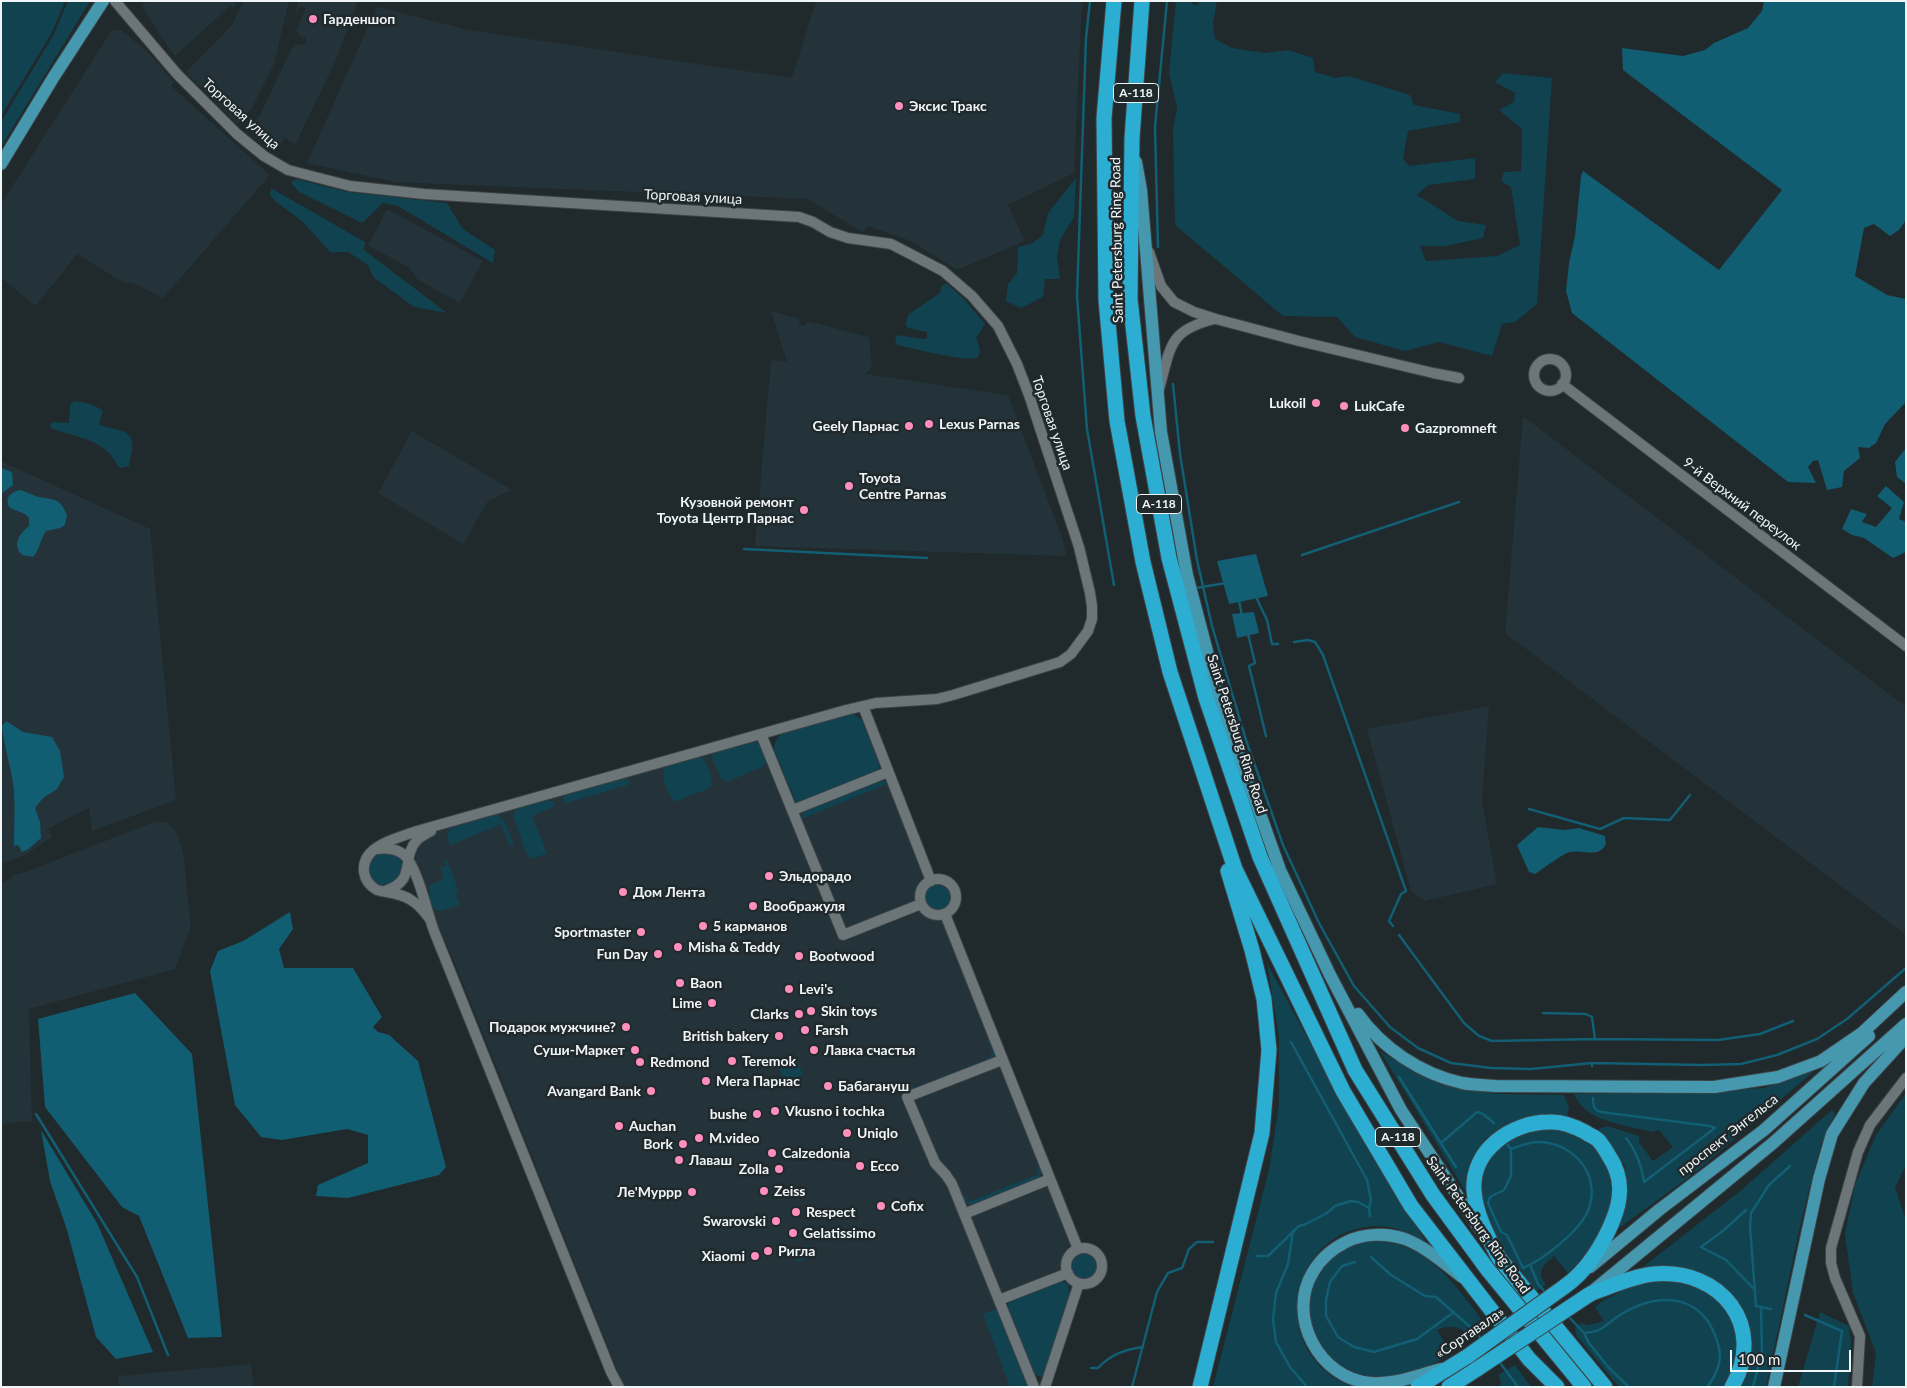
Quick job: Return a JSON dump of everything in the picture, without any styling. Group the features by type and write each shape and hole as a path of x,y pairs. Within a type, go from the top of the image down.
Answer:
{"highway":[{"name":"Saint Petersburg Ring Road","path":"1114,1 1104,118 1106,300 1117,421 1143,562 1170,672 1235,869 1343,1091 1411,1206 1530,1359 1557,1387"},
{"name":"Saint Petersburg Ring Road","path":"1142,1 1132,138 1130,299 1143,416 1169,558 1206,698 1260,858 1355,1070 1433,1195 1482,1263 1584,1387"},
{"path":"1200,1387 1262,1133 1269,1050 1264,999 1252,950 1228,873 1220,828"},
{"name":"«Сортавала»","path":"1418,1387 1468,1356 1569,1284 1606,1236 1621,1197 1616,1166 1598,1140 1572,1125 1551,1121 1528,1124 1503,1135 1487,1149 1477,1168 1474,1188 1476,1207 1499,1258 1592,1372 1607,1387"},
{"path":"1449,1387 1589,1294 1633,1278 1654,1274 1687,1276 1714,1287 1737,1313 1745,1345 1738,1375 1732,1387"}],"main road":[{"path":"1,164 53,78 103,1"},
{"path":"1132,138 1141,190 1161,432 1187,575 1220,701 1280,870 1330,975 1401,1110 1499,1258"},
{"path":"1330,975 1367,1027 1391,1049 1434,1074 1462,1083 1496,1086 1714,1087 1778,1078 1821,1061 1862,1033 1906,992"},
{"name":"проспект Энгельса","path":"1569,1284 1659,1210 1764,1130 1906,1001"},
{"path":"1589,1294 1773,1143 1906,1024"},
{"path":"1774,1387 1819,1179 1832,1134 1864,1083 1906,1037"},
{"path":"1453,1366 1400,1382 1370,1383 1349,1377 1332,1368 1321,1357 1313,1343 1306,1328 1305,1291 1312,1273 1320,1261 1332,1250 1354,1238 1373,1234 1405,1240 1435,1257 1471,1284"},
{"path":"1530,1359 1547,1387"},
{"path":"1455,1387 1472,1372"}],"street":[{"name":"Торговая улица","path":"115,1 177,74 198,95 264,156 288,170 350,186 424,194 799,217 813,222 830,232 848,238 892,244 942,271 972,296 998,326 1017,364 1032,404 1079,547 1090,593 1092,619 1088,631 1080,644 1060,662 937,699 893,701 863,706"},
{"path":"1146,244 1161,286 1174,302 1216,319 1299,342 1459,378"},
{"path":"1157,394 1171,346 1182,332 1195,324 1216,319"},
{"name":"9-й Верхний переулок","path":"1562,384 1906,646"},
{"path":"429,918 417,903 407,897 376,889 369,884 365,877 364,868 366,860 383,843 418,831 863,706 931,881"},
{"path":"761,734 843,935 921,904"},
{"path":"793,810 888,772"},
{"path":"384,891 400,885 404,880 416,841 438,826"},
{"path":"375,849 394,850 409,860 428,908 429,918 618,1387"},
{"path":"942,880 952,886 955,902 953,907 945,914 934,915 928,913 921,904 920,893 926,884 931,881 942,880"},
{"path":"945,914 1078,1249"},
{"path":"1002,1060 907,1097 934,1163 950,1179 1034,1387"},
{"path":"1857,1387 1860,1336 1831,1263 1831,1248 1858,1152 1870,1125 1906,1078"},
{"path":"964,1214 1050,1179"},
{"path":"1084,1248 1096,1252 1100,1256 1103,1269 1097,1280 1091,1283 1079,1283 1070,1277 1068,1273 1066,1267 1069,1256 1078,1249 1084,1248"},
{"path":"999,1300 1068,1273"},
{"path":"1045,1387 1079,1283"},
{"path":"611,1372 614,1387"}],"shaded area":[{"path":"1,1 65,1 51,34 1,116"},
{"path":"68,1 90,1 1,147 1,122 53,36"},
{"path":"152,1 237,1 234,8 230,6 175,56 141,4"},
{"path":"244,1 289,1 274,64 252,108 238,124 186,72 232,25"},
{"path":"298,1 358,1 336,60 295,145 285,138 274,152 248,130 261,113 293,46 296,44 305,45 306,38 299,35 296,30 306,8 301,6 296,15"},
{"path":"816,1 1082,1 1074,173 1008,205 1025,241 957,270 911,241 868,226 862,232 808,199 394,182 307,163 377,7 469,30 792,78"},
{"path":"1176,1 1192,1 1192,4 1198,5 1199,1 1217,1 1213,23 1215,39 1232,48 1265,53 1288,50 1313,58 1315,72 1336,78 1349,76 1410,95 1414,105 1460,114 1460,122 1408,131 1403,159 1409,166 1475,158 1475,179 1428,185 1417,195 1458,221 1486,225 1483,238 1446,246 1420,246 1426,261 1497,256 1520,245 1511,187 1501,181 1504,172 1521,171 1522,129 1499,110 1514,102 1515,93 1495,82 1503,73 1552,78 1537,304 1515,322 1502,324 1492,356 1439,342 1405,351 1355,337 1337,317 1283,316 1175,225 1173,129 1177,108 1169,72"},
{"path":"1764,1 1906,1 1906,220 1899,230 1890,236 1874,224 1864,228 1855,276 1887,295 1906,299 1906,402 1885,424 1876,443 1869,448 1858,447 1860,458 1844,471 1842,487 1827,490 1818,460 1813,461 1808,467 1816,483 1788,482 1572,313 1566,291 1583,171 1719,270 1782,190 1623,70 1622,48 1683,56 1705,50 1714,43 1748,28 1762,11"},
{"path":"112,30 121,30 147,51 174,82 171,86 270,175 163,298 131,282 126,284 77,254 36,306 1,278 1,204"},
{"path":"1076,178 1074,217 1060,240 1057,257 1060,279 1045,279 1043,297 1021,308 1006,301 1008,284 1017,273 1018,247 1031,244 1043,235 1048,213"},
{"path":"296,179 347,192 447,203 463,229 495,250 493,263 398,206 383,203 362,223 299,192 291,183"},
{"path":"271,188 365,242 364,250 447,313 414,307 373,277 368,265 348,252 330,252 302,221 276,202 270,195"},
{"path":"387,209 483,261 460,303 417,279 410,268 368,245"},
{"path":"946,283 963,298 985,324 976,338 980,350 979,355 973,359 897,345 895,341 897,335 927,338 927,332 908,328 905,324 909,314 940,293 942,286"},
{"path":"771,311 800,319 799,324 805,326 807,321 869,337 872,367 865,374 1008,395 1063,540 1066,556 755,546 771,360 787,362"},
{"path":"74,401 89,404 100,409 103,411 99,424 124,432 131,437 132,448 129,466 120,468 108,452 95,443 51,428 50,424 53,422 69,423 70,405"},
{"path":"1523,416 1906,707 1906,935 1505,633"},
{"path":"412,431 512,490 488,501 463,544 378,493"},
{"path":"1906,448 1906,484 1897,477 1895,462"},
{"path":"1,461 150,529 176,800 92,831 89,808 48,829 52,837 25,855 1,864"},
{"path":"1,468 12,472 13,485 1,494"},
{"path":"1886,486 1904,502 1899,519 1906,522 1906,552 1893,558 1864,538 1852,535 1842,529 1851,509 1867,514 1862,522 1876,527 1892,508 1877,496"},
{"path":"19,490 56,501 62,505 67,515 65,525 46,531 33,557 22,555 17,547 22,532 29,526 29,518 25,514 10,508 8,504 9,496"},
{"path":"1256,554 1268,596 1229,604 1217,561"},
{"path":"1254,612 1259,633 1237,638 1232,614"},
{"path":"1489,706 1482,800 1497,884 1425,901 1411,891 1367,729"},
{"path":"854,714 862,720 879,764 879,770 798,803 796,802 774,750 775,743 783,732"},
{"path":"6,721 23,732 52,737 60,751 64,777 57,789 43,798 35,808 40,822 41,838 22,852 18,845 14,846 14,791 2,726"},
{"path":"766,735 796,811 879,778 888,781 924,872 916,891 916,899 925,915 944,919 1071,1240 1060,1269 1060,1278 996,1305 1030,1387 624,1387 455,963 425,897 415,861 417,848 423,840 439,830"},
{"path":"749,741 761,746 764,751 767,757 764,766 727,782 722,780 712,759 713,752"},
{"path":"696,757 703,758 709,769 712,781 710,788 674,802 665,784 664,769 667,765"},
{"path":"623,778 629,781 628,785 566,803 563,802 566,794"},
{"path":"879,781 887,784 801,819 804,811"},
{"path":"547,800 553,802 555,806 532,816 547,853 532,859 527,855 513,815 516,809"},
{"path":"497,814 504,820 514,845 510,846 501,824 450,845 447,836 450,828"},
{"path":"157,821 168,823 176,832 183,851 191,926 175,969 29,1009 32,1121 1,1124 1,882 11,879 12,875 25,872"},
{"path":"1538,827 1565,830 1579,828 1605,836 1606,844 1603,849 1595,852 1575,851 1567,853 1535,874 1529,872 1517,845"},
{"path":"386,852 393,853 398,857 402,862 402,876 398,881 393,885 386,886 379,885 374,881 370,876 369,869 370,862 374,857 379,853"},
{"path":"447,860 458,890 456,895 460,905 440,911 430,904 429,885 444,879 440,868 446,866 445,861"},
{"path":"938,885 947,889 951,898 947,907 938,911 929,907 925,898 929,889"},
{"path":"290,912 293,929 279,949 284,968 353,968 382,1017 373,1027 378,1032 389,1035 418,1061 446,1167 439,1175 348,1198 316,1196 318,1185 368,1163 368,1135 347,1129 282,1140 261,1137 235,1105 210,971 218,951 243,941"},
{"path":"1267,963 1366,1147 1426,1242 1396,1229 1376,1226 1348,1232 1325,1246 1309,1265 1300,1289 1297,1314 1303,1339 1316,1362 1338,1380 1356,1387 1213,1387 1269,1170 1279,1104 1279,1036"},
{"path":"135,993 192,1054 222,1337 188,1338 139,1216 122,1207 45,1107 38,1019"},
{"path":"988,1040 994,1054 991,1060 908,1092 906,1091 906,1085 911,1083 913,1088 989,1058 992,1053"},
{"path":"1380,1051 1402,1065 1426,1076 1463,1089 1497,1094 1564,1095 1569,1107 1567,1117 1558,1115 1531,1116 1507,1124 1485,1139 1471,1166 1468,1195"},
{"path":"796,1056 803,1075 785,1083 777,1063"},
{"path":"1815,1070 1696,1172 1615,1231 1626,1203 1625,1166 1598,1129 1608,1126 1639,1136 1639,1142 1653,1161 1673,1147 1659,1130 1653,1132 1620,1125 1597,1117 1580,1104 1574,1094 1665,1093 1764,1088"},
{"path":"1906,1093 1906,1165 1895,1187 1906,1221 1906,1387 1872,1387 1876,1353 1853,1293 1845,1234 1855,1185 1876,1135"},
{"path":"1832,1110 1835,1114 1821,1144 1802,1217 1766,1387 1739,1387 1744,1380 1750,1361 1750,1337 1742,1309 1724,1288 1639,1270 1739,1192"},
{"path":"1542,1128 1570,1132 1592,1146 1608,1167 1613,1201 1609,1223 1592,1250 1568,1273 1554,1256 1547,1262 1541,1272 1546,1285 1535,1292 1504,1251 1487,1223 1479,1197 1480,1176 1498,1145 1521,1133"},
{"path":"41,1130 97,1223 153,1352 116,1359 96,1337 67,1230 50,1181"},
{"path":"1040,1166 1041,1173 1037,1180 973,1205 966,1203 963,1197 966,1196 968,1202 1039,1174 1037,1168"},
{"path":"1366,1241 1389,1242 1405,1247 1433,1263 1456,1286 1486,1325 1470,1336 1455,1327 1437,1330 1451,1354 1426,1368 1398,1377 1377,1377 1357,1374 1332,1361 1315,1340 1309,1319 1310,1293 1321,1268 1337,1251"},
{"path":"808,1244 813,1256 798,1262 793,1250"},
{"path":"1084,1253 1093,1257 1097,1266 1093,1275 1084,1279 1075,1275 1071,1266 1075,1257"},
{"path":"1062,1281 1068,1284 1070,1295 1045,1373 1041,1377 1034,1374 1007,1305 1010,1301"},
{"path":"1666,1281 1687,1284 1706,1290 1724,1306 1734,1325 1738,1347 1735,1370 1723,1387 1619,1387 1576,1335 1575,1327 1581,1323 1588,1325 1604,1321 1595,1307 1604,1300 1636,1284"},
{"path":"996,1309 1028,1387 1010,1387 983,1314"},
{"path":"1820,1312 1849,1326 1851,1344 1848,1387 1798,1387"},
{"path":"251,1364 254,1387 119,1387 118,1376"},
{"path":"1515,1365 1531,1387 1500,1387 1501,1382 1498,1375"}],"waterway":[{"path":"1090,1 1086,38 1077,296 1087,429 1114,585"},
{"path":"1158,247 1155,127 1167,1"},
{"path":"1173,384 1180,454 1197,560 1212,626 1246,740 1283,845 1319,923 1354,986 1390,1027 1418,1048 1451,1063 1491,1068 1531,1069 1592,1063 1592,1066"},
{"path":"1302,555 1459,502"},
{"path":"744,549 927,558"},
{"path":"1196,588 1226,583"},
{"path":"1256,597 1267,620 1272,644 1278,644"},
{"path":"1239,601 1242,615"},
{"path":"1248,634 1255,663 1249,666 1266,736"},
{"path":"1294,642 1308,640 1315,642 1323,655 1406,891 1401,894 1389,921 1393,926"},
{"path":"1529,809 1600,829 1624,818 1670,820 1690,795"},
{"path":"1399,935 1464,1023 1479,1036 1492,1041 1595,1039 1718,1040 1760,1034 1793,1021"},
{"path":"1592,1063 1741,1064 1777,1055 1817,1039 1847,1019 1906,968"},
{"path":"1543,1013 1586,1014 1592,1017 1595,1039"},
{"path":"1291,1042 1367,1180 1371,1200 1369,1208"},
{"path":"1399,1077 1456,1167"},
{"path":"1593,1098 1594,1107 1601,1112 1715,1128 1644,1182 1638,1159 1626,1138"},
{"path":"1441,1143 1477,1112 1483,1114 1494,1123"},
{"path":"36,1114 137,1277 168,1355"},
{"path":"1505,1142 1511,1149 1537,1142 1554,1144 1565,1149 1583,1165 1589,1176 1591,1187 1591,1200 1587,1213 1576,1229 1550,1252 1523,1268 1507,1235 1501,1232 1488,1203 1490,1197 1504,1190 1511,1176 1511,1149"},
{"path":"1753,1387 1762,1352 1761,1307 1756,1306 1750,1227 1751,1213 1769,1185 1790,1166"},
{"path":"1257,1256 1268,1256 1299,1226 1327,1213 1335,1206 1351,1201 1358,1202 1369,1208 1370,1216"},
{"path":"1746,1210 1701,1247 1726,1260 1754,1289"},
{"path":"1293,1231 1288,1264 1276,1293 1273,1319 1276,1342 1290,1367 1307,1387"},
{"path":"1132,1387 1157,1292 1168,1273 1182,1268 1189,1249 1197,1242 1213,1242"},
{"path":"1371,1257 1391,1275 1425,1296 1436,1297 1476,1332 1482,1340"},
{"path":"1355,1262 1342,1266 1330,1282 1326,1300 1326,1316 1338,1337 1354,1347 1374,1352 1417,1339 1454,1312"},
{"path":"1530,1265 1538,1284 1547,1294"},
{"path":"1584,1333 1600,1330 1620,1315 1650,1302 1679,1301 1691,1306 1702,1315 1711,1327 1718,1344 1720,1355 1718,1367 1707,1387"},
{"path":"1761,1307 1771,1309"},
{"path":"1805,1315 1842,1331 1834,1387"},
{"path":"1568,1316 1584,1333 1589,1343 1609,1368 1629,1387"},
{"path":"1091,1368 1098,1368 1118,1353 1143,1347"},
{"path":"1498,1360 1518,1387"}],"place":[{"name":"Гарденшоп","path":"313,19"},
{"name":"Эксис Тракс","path":"899,106"},
{"name":"Lukoil","path":"1316,403"},
{"name":"LukCafe","path":"1344,406"},
{"name":"Lexus Parnas","path":"929,424"},
{"name":"Geely Парнас","path":"909,426"},
{"name":"Gazpromneft","path":"1405,428"},
{"name":"Toyota Centre Parnas","path":"849,486"},
{"name":"Кузовной ремонт Toyota Центр Парнас","path":"804,510"},
{"name":"Эльдорадо","path":"769,876"},
{"name":"Дом Лента","path":"623,892"},
{"name":"Воображуля","path":"753,906"},
{"name":"5 карманов","path":"703,926"},
{"name":"Sportmaster","path":"641,932"},
{"name":"Misha & Teddy","path":"678,947"},
{"name":"Fun Day","path":"658,954"},
{"name":"Bootwood","path":"799,956"},
{"name":"Baon","path":"680,983"},
{"name":"Levi's","path":"789,989"},
{"name":"Lime","path":"712,1003"},
{"name":"Skin toys","path":"811,1011"},
{"name":"Clarks","path":"799,1014"},
{"name":"Подарок мужчине?","path":"626,1027"},
{"name":"Farsh","path":"805,1030"},
{"name":"British bakery","path":"779,1036"},
{"name":"Суши-Маркет","path":"635,1050"},
{"name":"Лавка счастья","path":"814,1050"},
{"name":"Teremok","path":"732,1061"},
{"name":"Redmond","path":"640,1062"},
{"name":"Мега Парнас","path":"706,1081"},
{"name":"Бабагануш","path":"828,1086"},
{"name":"Avangard Bank","path":"651,1091"},
{"name":"Vkusno i tochka","path":"775,1111"},
{"name":"bushe","path":"757,1114"},
{"name":"Auchan","path":"619,1126"},
{"name":"Uniqlo","path":"847,1133"},
{"name":"M.video","path":"699,1138"},
{"name":"Bork","path":"683,1144"},
{"name":"Calzedonia","path":"772,1153"},
{"name":"Лаваш","path":"679,1160"},
{"name":"Ecco","path":"860,1166"},
{"name":"Zolla","path":"779,1169"},
{"name":"Zeiss","path":"764,1191"},
{"name":"Ле'Муррр","path":"692,1192"},
{"name":"Cofix","path":"881,1206"},
{"name":"Respect","path":"796,1212"},
{"name":"Swarovski","path":"776,1221"},
{"name":"Gelatissimo","path":"793,1233"},
{"name":"Ригла","path":"768,1251"},
{"name":"Xiaomi","path":"755,1256"}]}
